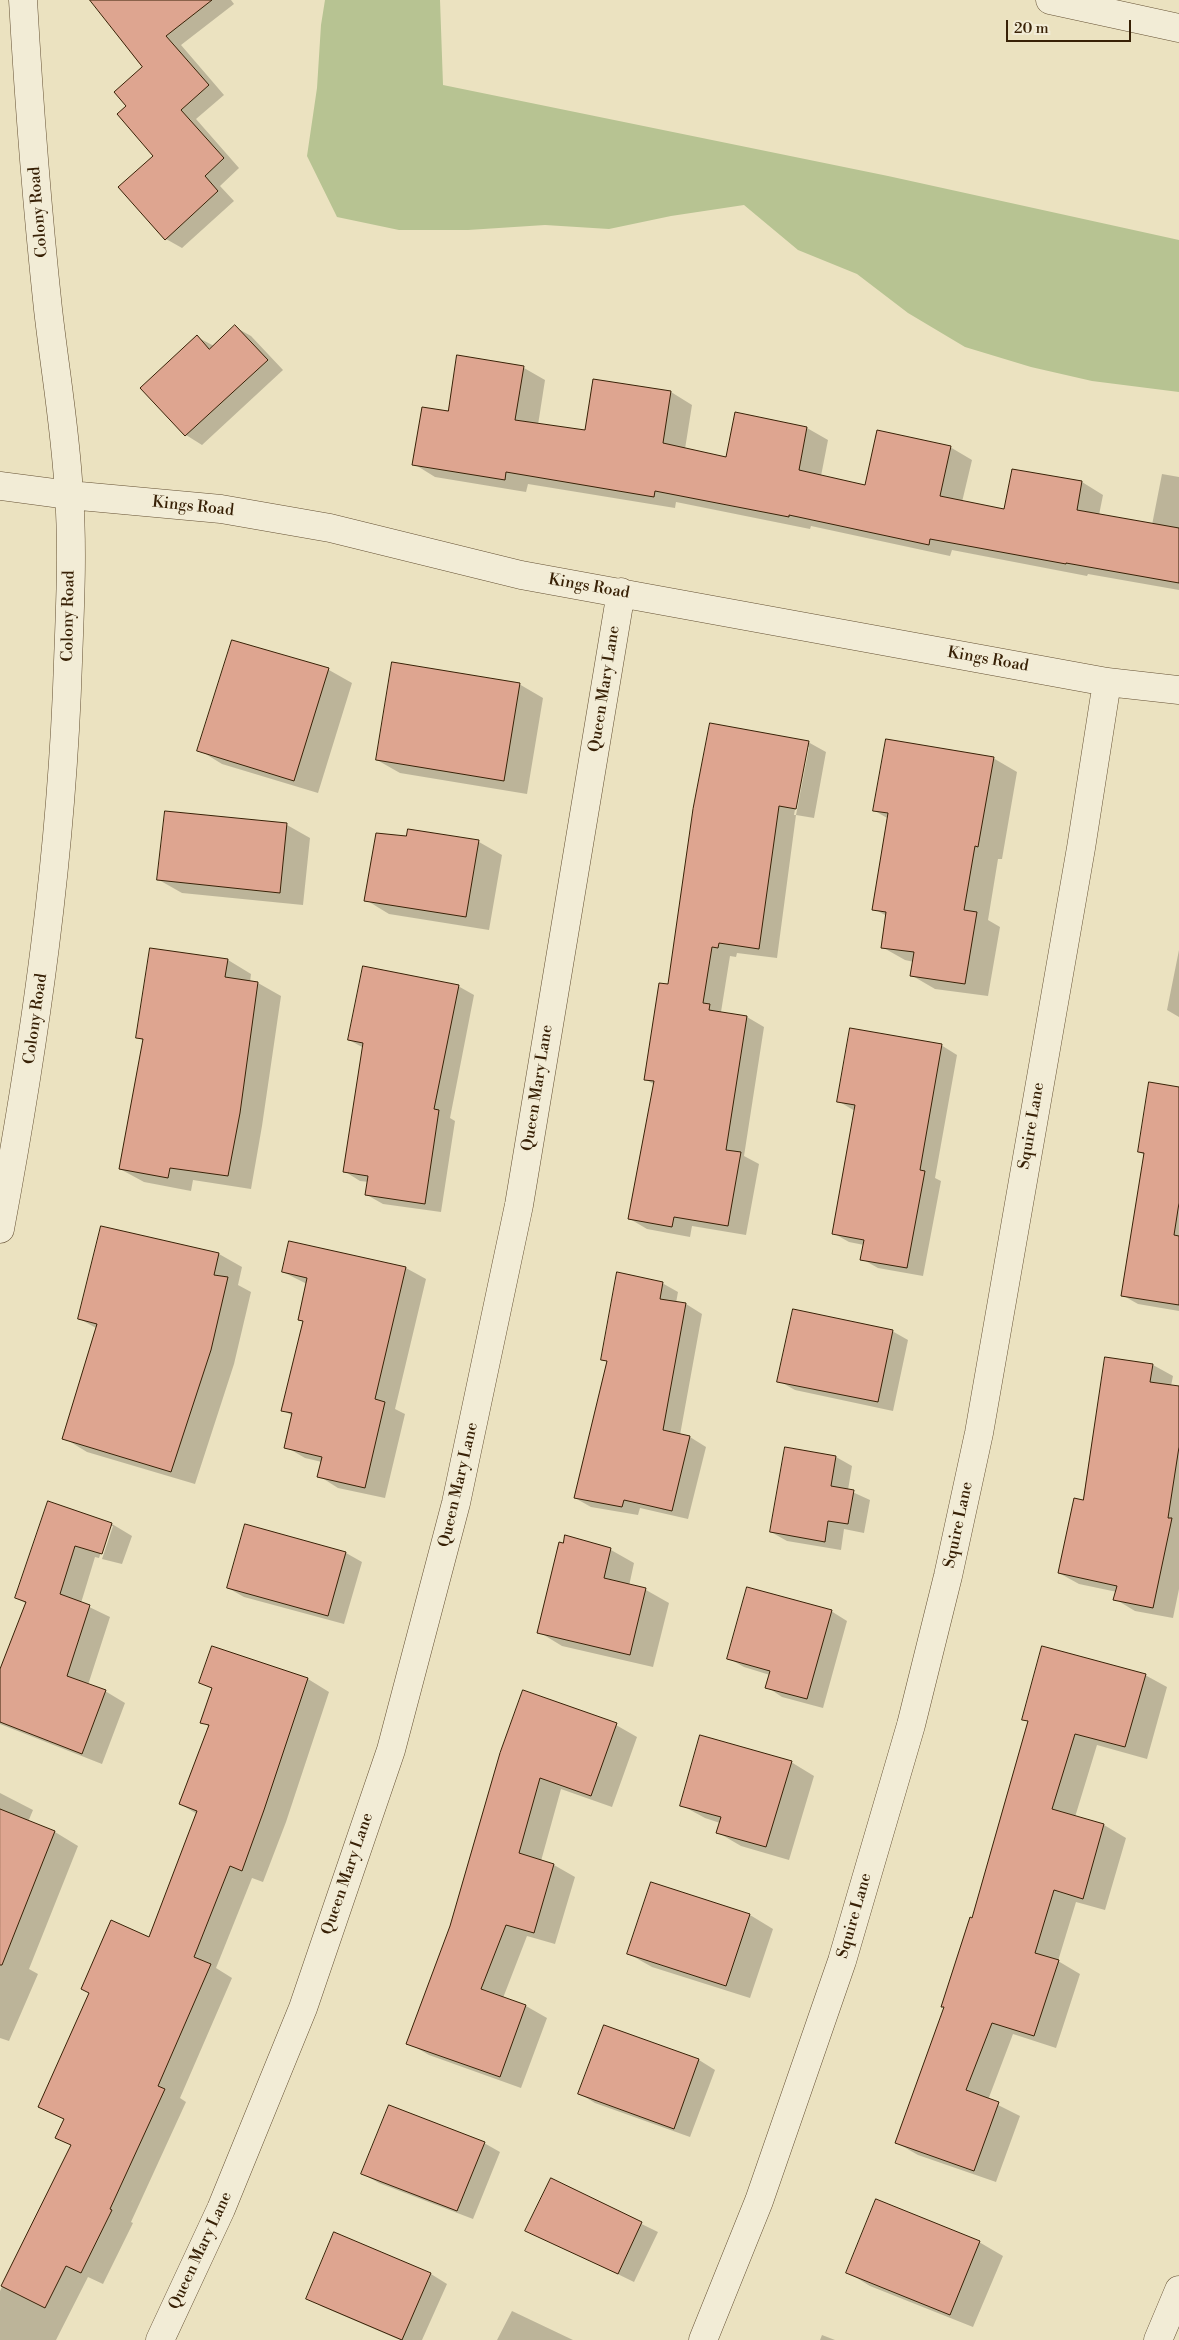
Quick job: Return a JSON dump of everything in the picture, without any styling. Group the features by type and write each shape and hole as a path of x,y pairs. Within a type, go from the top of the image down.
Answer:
{"street":[{"name":"Colony Road","path":"0,1229 42,980 56,850 66,715 70,595 69,495 48,308 23,0"},
{"path":"1050,0 1179,28"},
{"name":"Kings Road","path":"0,486 69,495 221,509 330,528 521,575 1107,682 1179,690"},
{"name":"Queen Mary Lane","path":"160,2340 221,2209 303,2008 391,1750 454,1513 519,1205 620,592"},
{"name":"Squire Lane","path":"703,2340 760,2201 842,1961 911,1724 946,1585 979,1433 1081,848 1107,682"},
{"path":"1158,2340 1179,2290"}],"green space":[{"path":"325,0 440,0 443,85 888,176 1179,240 1179,392 1092,381 1031,367 965,347 908,313 857,274 798,250 744,205 671,216 609,229 545,225 468,230 399,230 337,217 307,156 317,88 321,25"}],"building":[{"path":"90,0 212,0 166,36 209,85 181,110 224,158 205,176 218,191 165,240 118,187 153,156 117,114 126,106 114,92 142,67"},
{"path":"235,325 268,360 185,436 140,388 197,335 209,349"},
{"path":"457,355 524,366 515,420 585,430 593,379 671,391 663,443 726,457 735,412 807,427 799,470 865,485 877,430 951,446 940,496 1004,509 1012,469 1082,481 1077,510 1179,528 1179,583 930,539 929,545 789,515 789,517 655,491 654,497 506,472 505,480 412,465 422,407 448,411"},
{"path":"232,640 329,668 294,781 197,751"},
{"path":"392,662 520,683 504,781 376,760"},
{"path":"710,723 809,741 796,809 779,806 759,949 719,943 718,948 712,947 703,1003 710,1004 709,1010 747,1016 726,1150 741,1152 728,1226 674,1217 672,1227 628,1219 654,1081 644,1080 659,983 668,984 693,809"},
{"path":"886,739 994,757 978,847 975,846 964,910 977,912 965,984 910,976 914,952 881,948 886,912 872,910 888,813 873,811"},
{"path":"165,811 287,823 280,893 157,880"},
{"path":"408,829 479,840 466,917 364,901 376,833 406,836"},
{"path":"150,948 228,959 225,977 258,982 240,1113 228,1176 170,1168 168,1178 119,1169 143,1039 136,1038"},
{"path":"363,966 459,985 434,1109 439,1110 425,1204 365,1195 368,1176 343,1172 363,1043 348,1040"},
{"path":"850,1028 942,1044 920,1170 925,1171 907,1268 860,1260 864,1240 832,1234 855,1105 837,1102"},
{"path":"1149,1082 1179,1087 1179,1203 1174,1235 1179,1236 1179,1305 1121,1296 1144,1153 1138,1152"},
{"path":"101,1226 219,1253 214,1275 228,1277 211,1350 171,1472 62,1439 97,1324 78,1319"},
{"path":"289,1241 406,1267 375,1399 385,1402 365,1488 317,1477 322,1457 284,1448 292,1413 281,1411 303,1321 298,1320 307,1278 282,1272"},
{"path":"617,1272 663,1282 660,1299 686,1303 663,1430 690,1436 672,1511 624,1500 622,1507 574,1498 607,1361 601,1360"},
{"path":"793,1309 893,1330 878,1402 777,1382"},
{"path":"1105,1357 1153,1364 1150,1382 1179,1386 1179,1447 1168,1518 1172,1518 1153,1608 1113,1600 1117,1586 1058,1573 1074,1498 1083,1500"},
{"path":"785,1447 836,1456 831,1486 854,1490 848,1524 828,1521 825,1542 770,1532"},
{"path":"48,1501 112,1523 102,1554 75,1546 60,1594 90,1605 67,1676 106,1690 82,1754 0,1722 0,1669 26,1602 15,1598"},
{"path":"245,1524 346,1552 328,1616 227,1588"},
{"path":"565,1535 611,1548 604,1578 646,1588 630,1655 537,1633 559,1542 563,1543"},
{"path":"747,1587 832,1610 807,1699 765,1688 770,1671 727,1659"},
{"path":"212,1646 308,1678 242,1871 230,1866 194,1957 211,1964 158,2086 165,2089 110,2209 112,2210 81,2273 66,2266 45,2308 1,2286 71,2145 55,2138 64,2119 38,2107 89,1993 81,1989 111,1920 149,1937 197,1811 179,1804 209,1725 200,1723 212,1688 199,1683"},
{"path":"1042,1646 1146,1674 1125,1747 1075,1734 1052,1809 1104,1824 1083,1899 1054,1890 1035,1953 1059,1960 1034,2036 992,2023 966,2090 999,2102 974,2171 895,2143 944,2007 941,2007 970,1917 972,1918 1028,1721 1022,1720"},
{"path":"523,1690 617,1723 591,1796 540,1778 519,1853 554,1864 534,1933 506,1925 481,1989 526,2005 500,2077 406,2044 450,1926 500,1753"},
{"path":"700,1735 792,1761 766,1847 716,1833 721,1817 680,1806"},
{"path":"0,1809 55,1831 2,1965 0,1965"},
{"path":"651,1882 750,1914 726,1986 627,1954"},
{"path":"604,2025 699,2059 674,2129 578,2094"},
{"path":"389,2105 485,2142 457,2211 361,2174"},
{"path":"551,2178 642,2222 618,2274 525,2231"},
{"path":"876,2199 980,2241 950,2315 846,2273"},
{"path":"334,2232 431,2273 402,2340 306,2299"}]}
